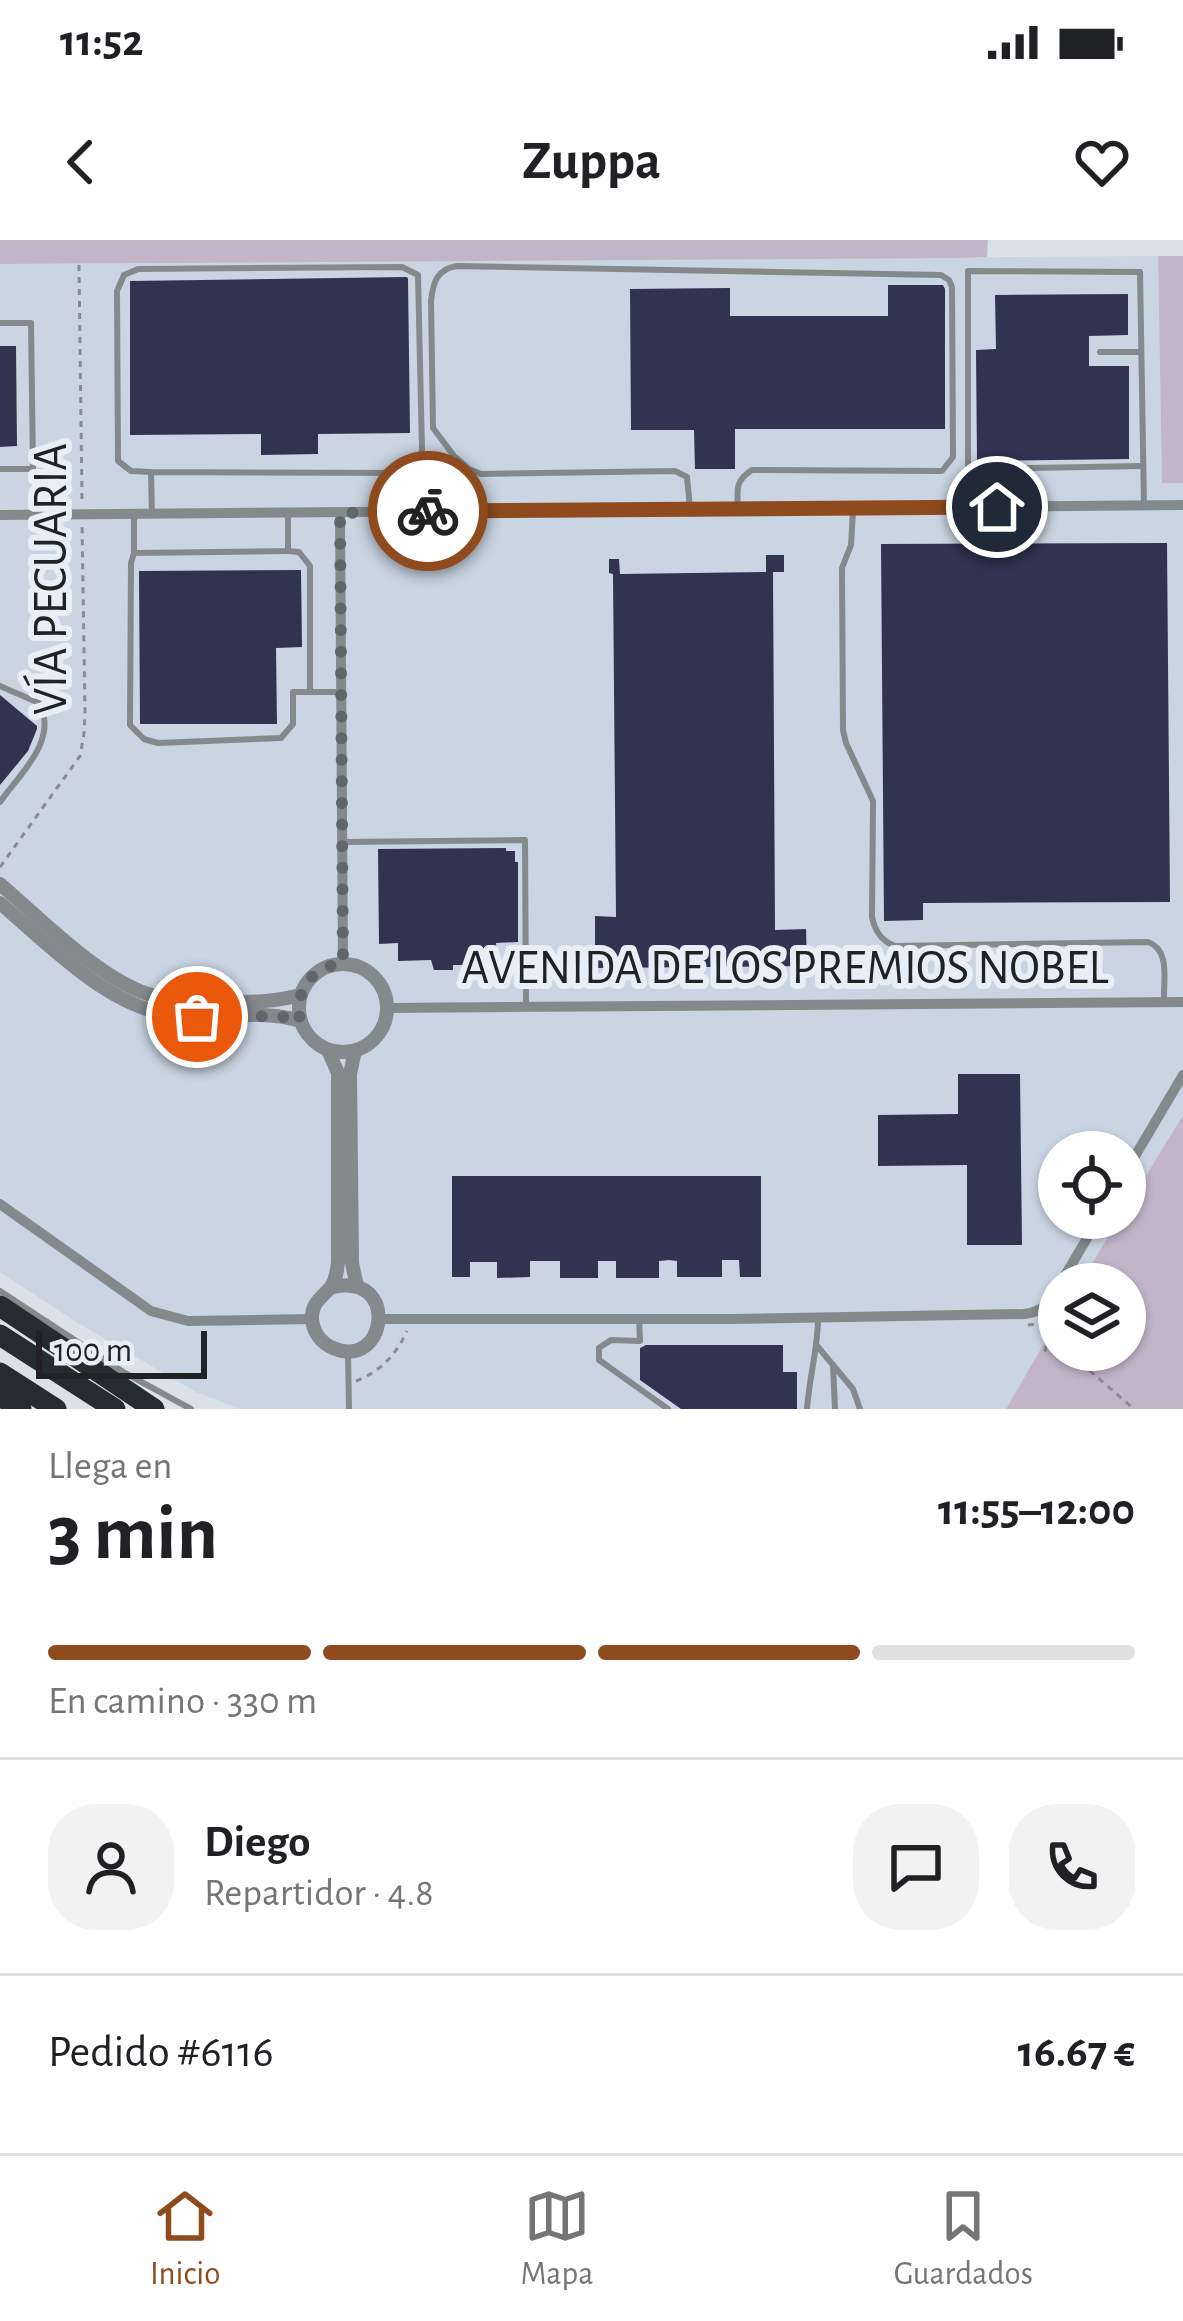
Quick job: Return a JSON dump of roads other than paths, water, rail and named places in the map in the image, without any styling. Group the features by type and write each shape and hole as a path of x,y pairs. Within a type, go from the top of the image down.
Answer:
{"highway":[{"path":"0,1306 154,1409"},
{"path":"0,1335 115,1409"},
{"path":"0,1373 56,1409"},
{"path":"0,1396 21,1409"}],"street":[{"path":"0,514 1183,506"},
{"path":"340,513 343,963"},
{"path":"0,884 102,969 147,994 215,1003 279,1001 300,994"},
{"path":"0,903 94,980 139,1007 172,1016 279,1016 300,1021"},
{"path":"343,963 369,971 386,994 388,1008 380,1033 355,1051 328,1050 313,1041 300,1021 300,994 315,972 343,963"},
{"name":"AVENIDA DE LOS PREMIOS NOBEL","path":"388,1008 1183,1002"},
{"path":"328,1050 338,1073 338,1262 333,1286"},
{"path":"355,1051 350,1074 352,1263 357,1286"},
{"path":"1146,1139 1183,1076"},
{"path":"0,1204 151,1311 169,1318 312,1318"},
{"path":"333,1286 357,1286 373,1298 380,1319 376,1333 348,1352 337,1350 316,1333 312,1318 318,1298 333,1286"},
{"path":"380,1319 1038,1312"}],"lane":[{"path":"690,508 687,477 675,471 481,474 454,456 433,428 431,301 438,275 458,266 941,275 949,280 953,457 947,466 942,471 752,470 736,486 738,508"},
{"path":"402,267 418,275 422,449 412,470 151,472 131,471 118,461 117,291 124,274 138,269 402,267"},
{"path":"968,507 968,271 1140,272 1144,506"},
{"path":"0,323 31,323 33,469 0,469"},
{"path":"1100,352 1141,352"},
{"path":"968,469 1143,466"},
{"path":"151,472 152,514"},
{"path":"853,508 851,545 842,568 843,730 873,801 872,917 880,938 895,946 1148,942 1163,953 1164,1002"},
{"path":"288,513 288,551"},
{"path":"134,514 130,725 144,740 281,738 293,724 293,692 342,692"},
{"path":"134,553 299,552 310,566 310,692"},
{"path":"0,686 30,697 43,708 45,740 0,802"},
{"path":"342,842 525,840 526,1007"},
{"path":"0,1291 187,1409"},
{"path":"807,1409 818,1317"},
{"path":"639,1318 640,1341 611,1340 599,1348 598,1360 668,1409"},
{"path":"818,1347 853,1389 860,1409"},
{"path":"345,1409 348,1352"},
{"path":"833,1364 835,1409"}]}
